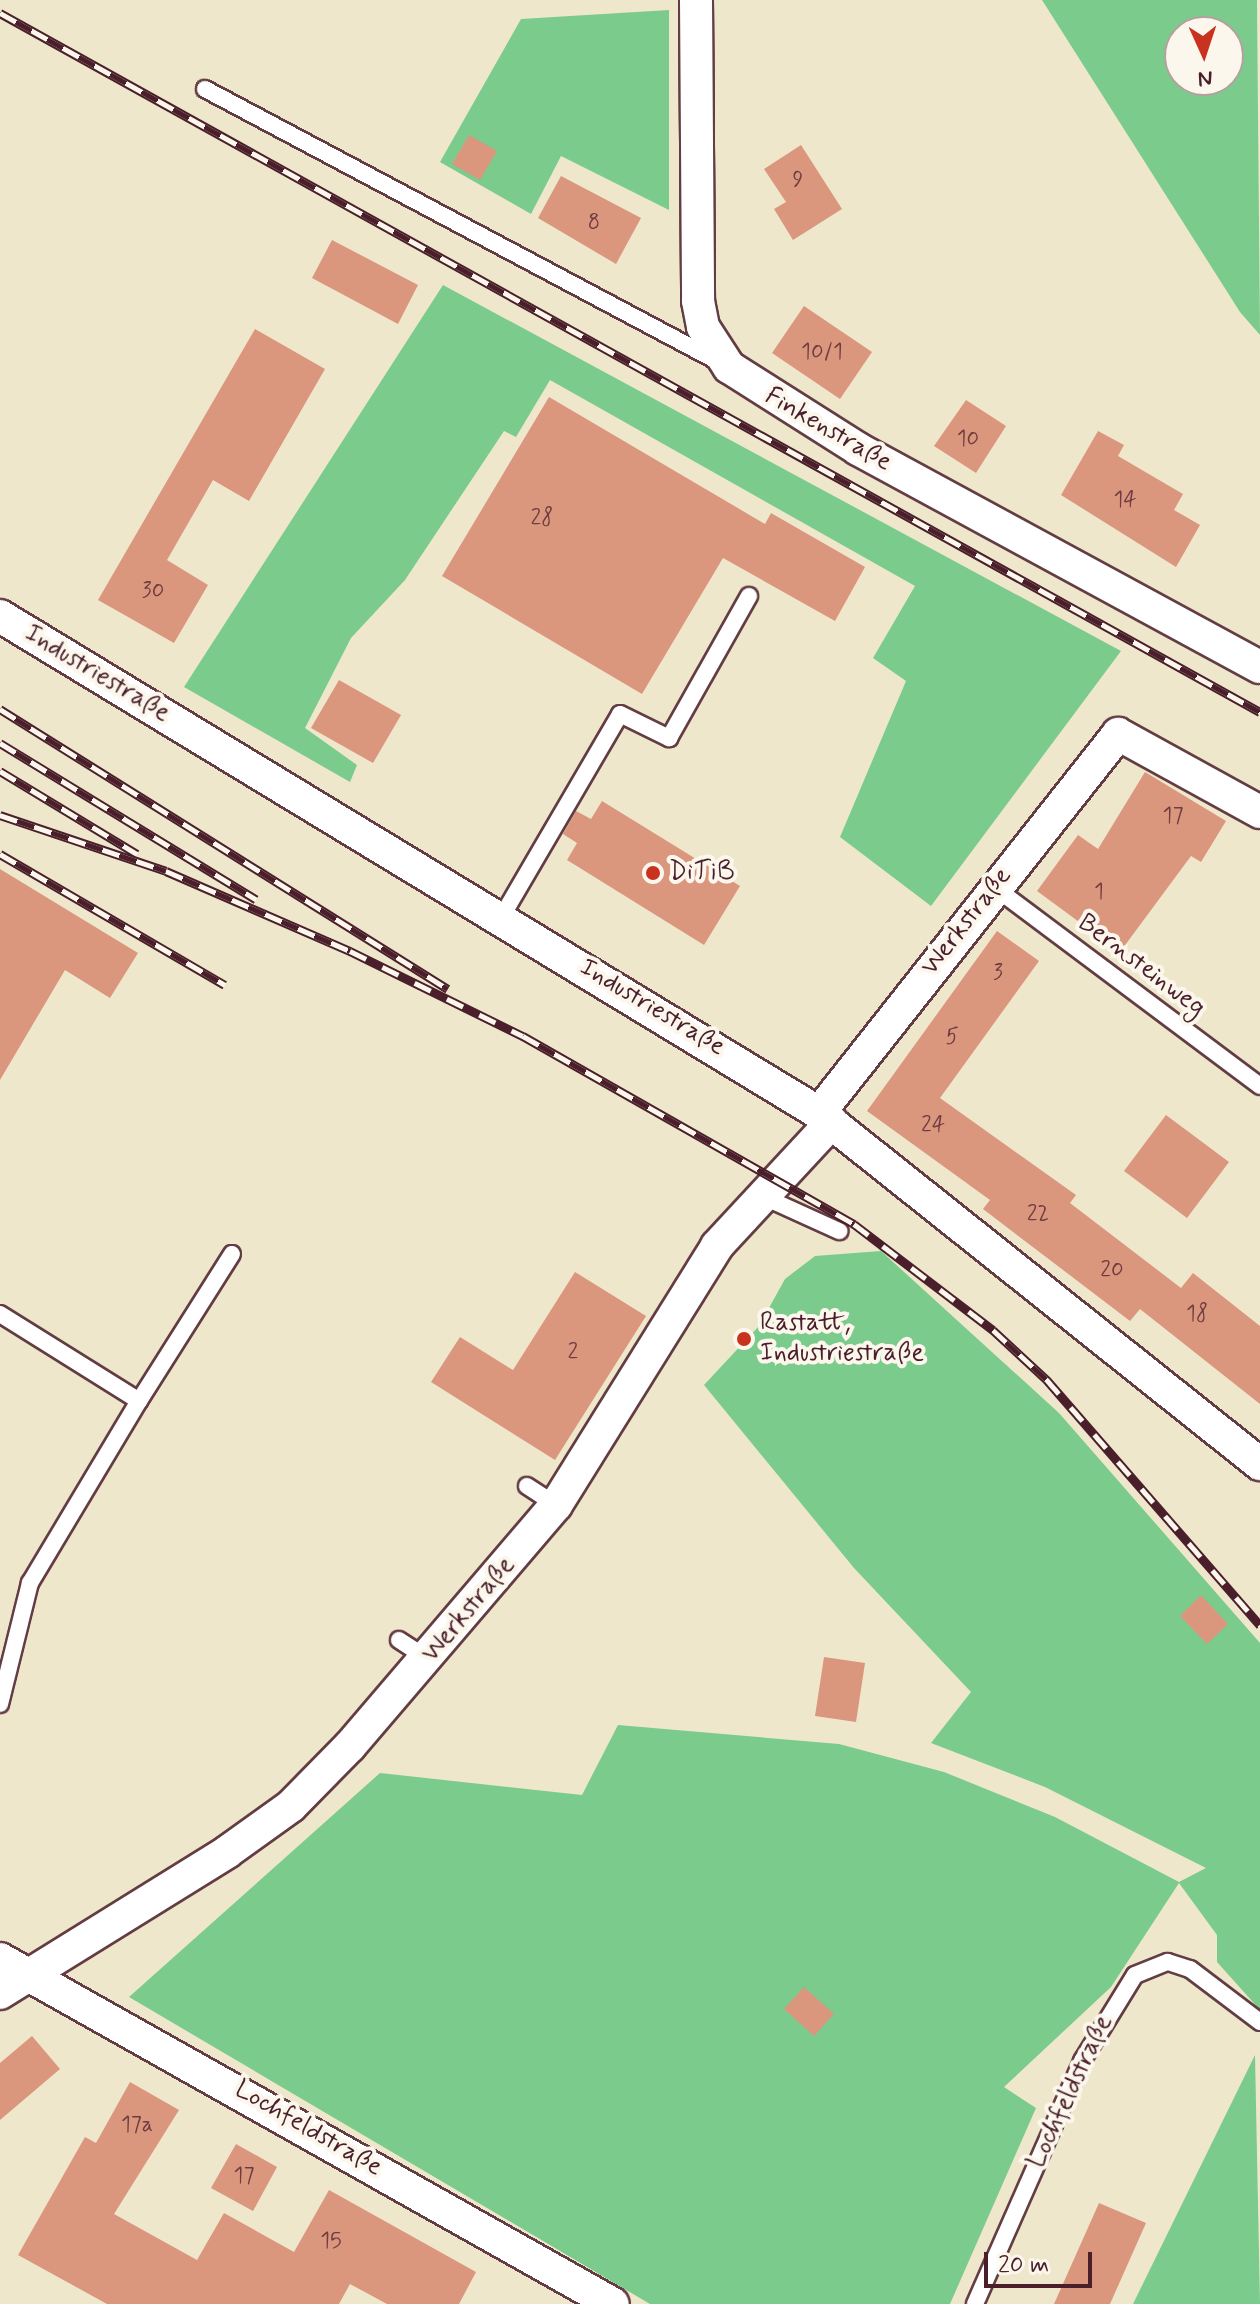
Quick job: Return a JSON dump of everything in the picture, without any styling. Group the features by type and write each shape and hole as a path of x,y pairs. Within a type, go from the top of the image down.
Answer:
{"street":[{"name":"Finkenstraße","path":"696,0 698,301 713,348 729,367 858,449 1260,667"},
{"name":"Industriestraße","path":"0,616 826,1118 1260,1464"},
{"name":"Werkstraße","path":"0,1993 291,1806 428,1659 556,1505 717,1246 826,1118 993,886 1118,734 1260,812"},
{"name":"Lochfeldstraße","path":"0,1959 30,1971 613,2304"}],"lane":[{"path":"205,89 729,367"},
{"path":"501,918 620,714 669,738 749,596"},
{"name":"Bernsteinweg","path":"993,886 1260,1086"},
{"path":"762,1196 839,1231"},
{"path":"0,1704 30,1583 232,1254"},
{"path":"0,1314 139,1401"},
{"path":"527,1486 556,1505"},
{"path":"399,1640 428,1659"},
{"name":"Lochfeldstraße","path":"975,2304 1082,2061 1135,1975 1168,1962 1190,1969 1260,2022"}],"green space":[{"path":"1042,0 1257,0 1260,335 1240,312"},
{"path":"669,10 669,210 561,156 531,214 440,162 521,19"},
{"path":"443,285 1121,651 931,906 840,837 906,681 873,658 915,586 550,380 516,437 504,431 405,580 351,638 305,728 357,765 350,782 184,687"},
{"path":"881,1251 1059,1413 1260,1643 1260,2010 1217,1962 1217,1935 1179,1883 1111,1987 1004,2087 1036,2108 950,2304 650,2304 129,1997 380,1773 582,1795 618,1725 839,1744 944,1772 1055,1817 1179,1882 1206,1868 1045,1787 931,1743 971,1692 854,1568 704,1385 759,1326 785,1279 815,1256"},
{"path":"1255,2055 1260,2304 1133,2304"}],"building":[{"path":"469,135 497,151 480,180 452,164"},
{"path":"801,145 842,209 793,240 774,209 786,202 764,169"},
{"path":"561,176 641,218 616,264 538,218"},
{"path":"332,240 418,285 398,324 312,278"},
{"path":"804,306 872,352 840,399 772,353"},
{"path":"255,329 325,369 249,501 213,480 167,560 208,585 174,643 98,600"},
{"path":"549,397 765,524 771,513 865,567 835,621 723,558 642,694 442,576"},
{"path":"966,400 1006,426 976,473 934,446"},
{"path":"1098,431 1124,445 1118,456 1183,494 1174,510 1200,525 1176,567 1061,495"},
{"path":"339,680 401,715 373,763 311,728"},
{"path":"1145,772 1226,821 1201,862 1191,856 1120,952 1037,891 1078,835 1098,849"},
{"name":"DiTiB","path":"602,801 740,886 704,945 567,860 577,843 563,834 576,811 591,819"},
{"path":"0,869 138,953 110,998 65,970 0,1080"},
{"path":"997,931 1039,961 940,1098 1076,1195 1070,1203 1181,1288 1193,1273 1260,1326 1260,1404 1140,1309 1130,1321 983,1209 990,1200 867,1111"},
{"path":"1166,1115 1229,1162 1187,1218 1124,1171"},
{"path":"575,1272 646,1316 555,1460 431,1382 460,1337 513,1370"},
{"path":"1201,1595 1228,1624 1207,1644 1180,1616"},
{"path":"824,1657 865,1663 856,1722 815,1716"},
{"path":"804,1987 834,2014 814,2036 784,2009"},
{"path":"32,2036 60,2069 0,2120 0,2063"},
{"path":"130,2082 179,2110 114,2214 197,2260 224,2213 294,2252 329,2190 476,2272 459,2304 387,2304 350,2284 339,2304 107,2304 18,2255 85,2137 96,2143"},
{"path":"236,2144 277,2167 253,2211 211,2188"},
{"path":"1099,2203 1146,2223 1110,2304 1054,2304"}],"railway":[{"path":"0,13 1260,712"},
{"path":"0,709 448,989"},
{"path":"0,743 256,899"},
{"path":"0,771 137,854"},
{"path":"0,815 166,871 350,951 523,1036 854,1224 993,1330 1047,1380 1260,1625"},
{"path":"0,854 225,985"}],"place":[{"name":"DiTiB","path":"653,873"},
{"name":"Rastatt, Industriestraße","path":"744,1339"}]}
